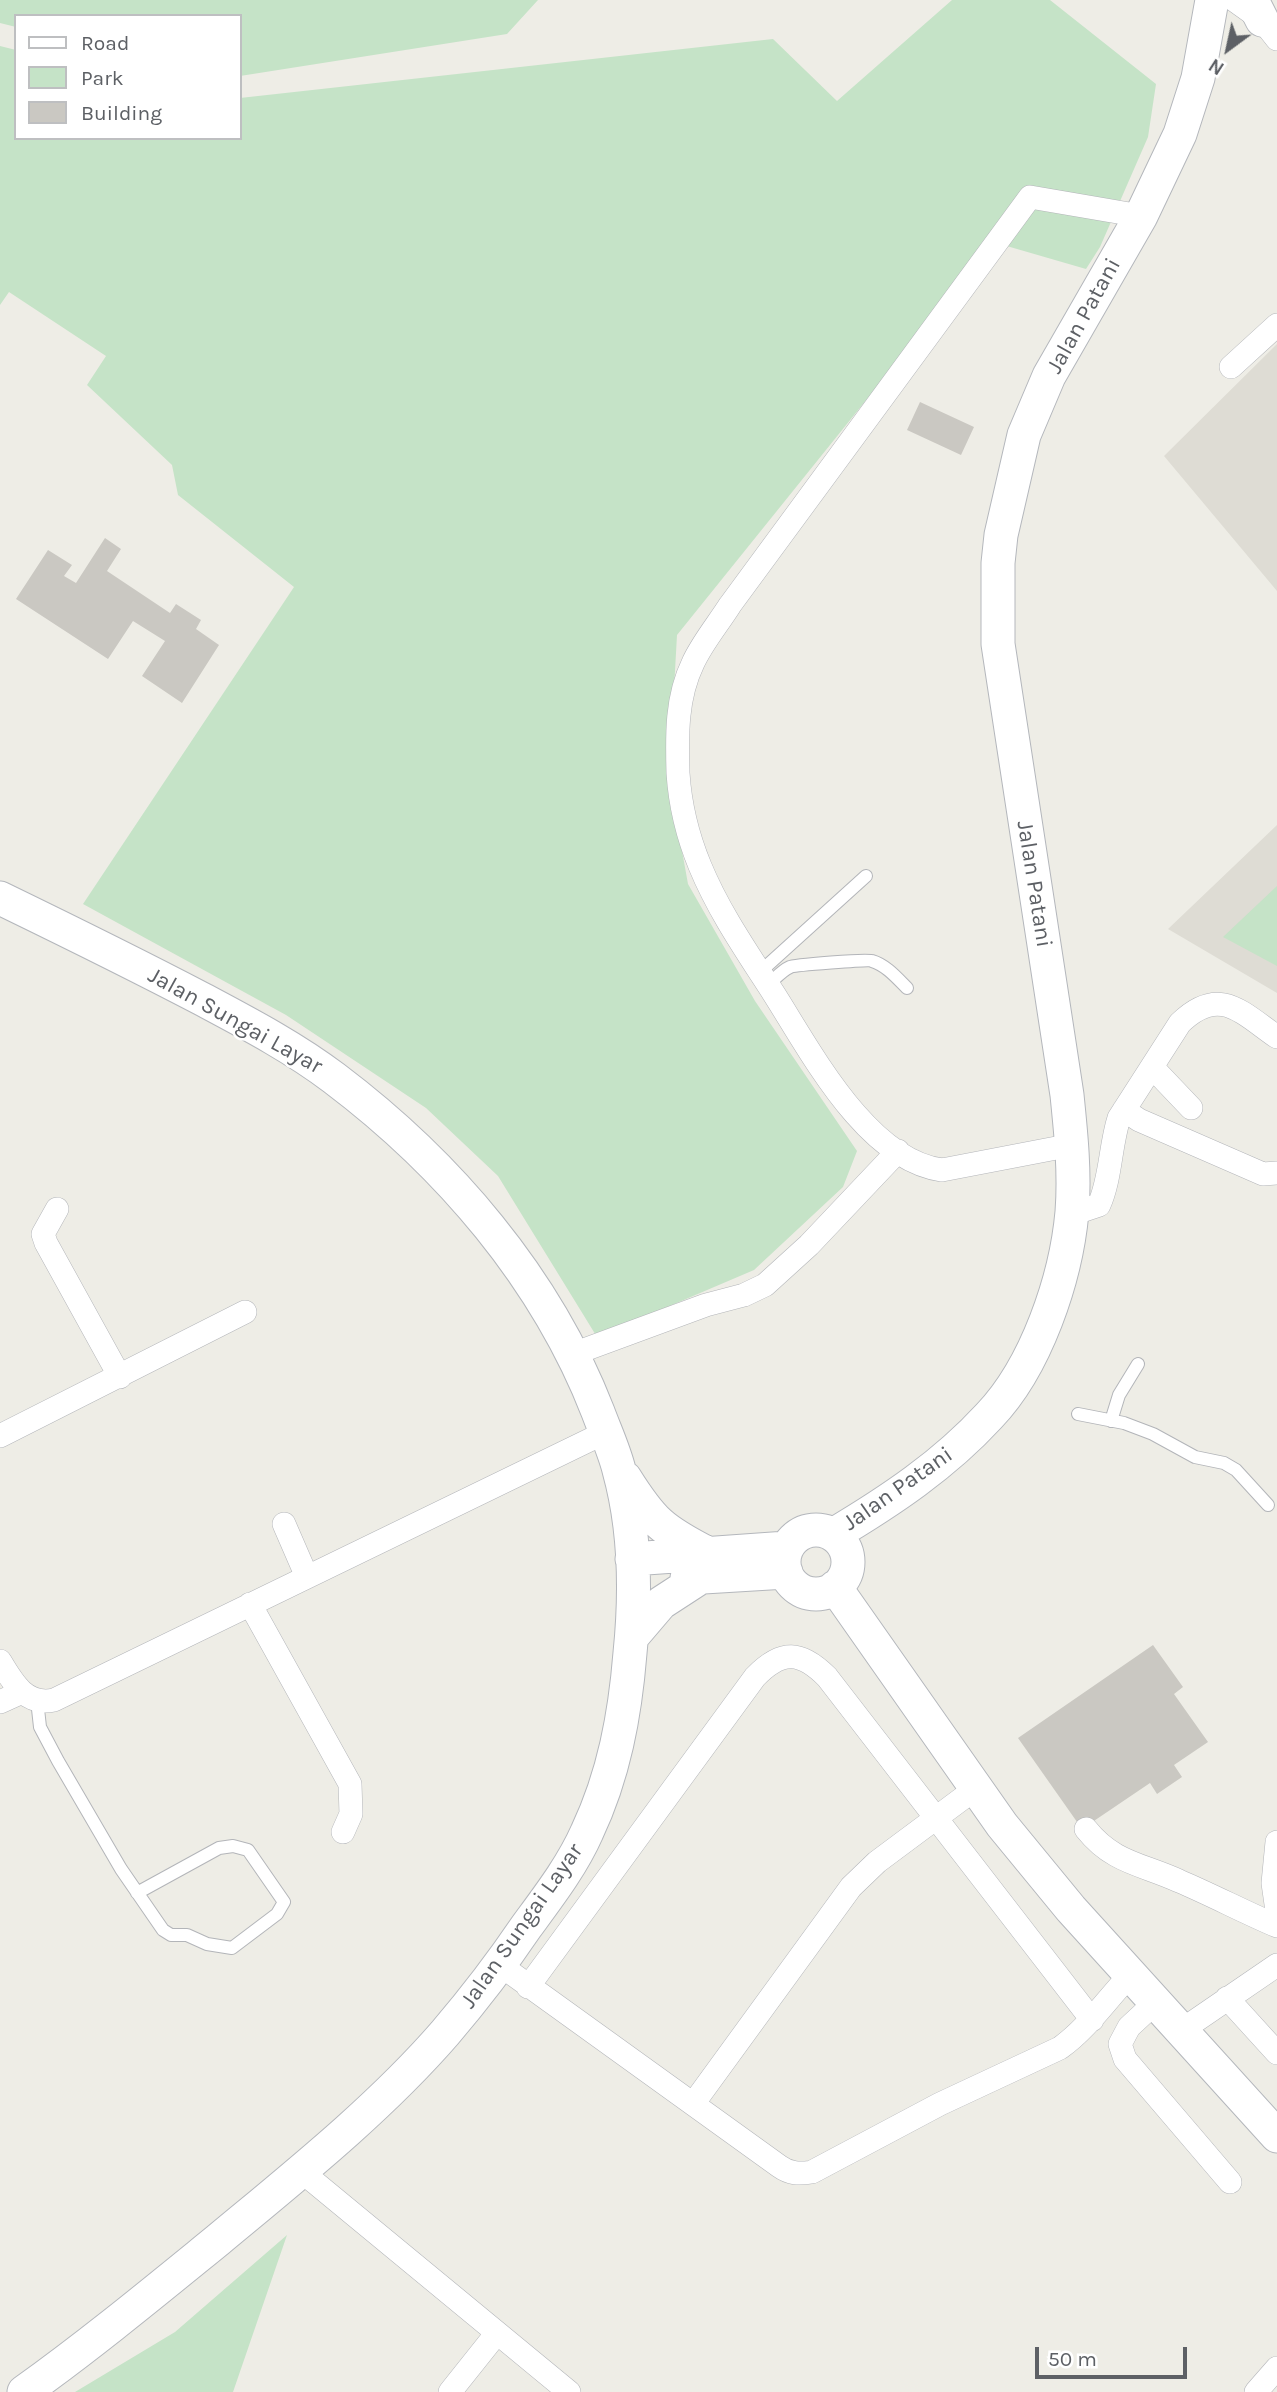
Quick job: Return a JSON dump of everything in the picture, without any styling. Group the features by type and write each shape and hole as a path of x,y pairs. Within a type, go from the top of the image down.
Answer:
{"main road":[{"name":"Jalan Patani","path":"1160,171 1187,36 1191,0"},
{"path":"1187,36 1204,0"},
{"name":"Jalan Patani","path":"833,1535 933,1469 991,1415 1026,1361 1052,1302 1063,1262 1072,1214 1072,1145 1063,1068 999,652 998,563 1006,505 1024,435 1049,376 1140,216 1180,134 1198,78 1212,0"},
{"name":"Jalan Sungai Layar","path":"0,898 263,1032 341,1084 390,1124 463,1196 531,1283 573,1354 620,1470 632,1570 632,1637 627,1693 607,1782 587,1833 549,1895 500,1965 419,2061 300,2171 96,2340 24,2392"},
{"path":"620,1470 644,1509 704,1565"},
{"path":"810,1530 833,1535 843,1545 848,1564 844,1577 835,1587 825,1592 807,1592 796,1587 786,1560 796,1536 810,1530"},
{"path":"632,1570 786,1560"},
{"path":"632,1637 661,1603 704,1565"},
{"path":"835,1587 975,1789 1071,1909 1277,2137"}],"street":[{"path":"1234,0 1264,19"},
{"path":"1072,1145 942,1170 928,1168 898,1151 840,1098 730,927 707,883 689,834 683,808 678,776 678,715 685,683 694,661 771,547 1030,197 1140,216"},
{"path":"1231,367 1277,325"},
{"path":"1072,1214 1099,1205 1104,1193 1114,1132 1124,1110 1180,1023 1198,1007 1223,1003 1237,1009 1277,1037"},
{"path":"1152,1067 1191,1108"},
{"path":"1124,1110 1139,1120 1263,1174 1277,1173"},
{"path":"573,1354 706,1305 744,1295 765,1285 809,1245 898,1151"},
{"path":"57,1209 43,1234 46,1243 120,1377"},
{"path":"0,1436 246,1312"},
{"path":"0,1702 30,1696 54,1700 606,1432"},
{"path":"284,1524 307,1577"},
{"path":"250,1604 350,1784 351,1814 343,1832"},
{"path":"528,1987 755,1677 774,1661 798,1657 813,1664 876,1739 1092,2020"},
{"path":"0,1661 30,1696"},
{"path":"693,2105 851,1887 877,1862 975,1789"},
{"path":"1086,1829 1113,1855 1157,1871 1277,1926"},
{"path":"1277,1842 1273,1883 1277,1911"},
{"path":"500,1965 787,2172 798,2174 812,2172 940,2104 1060,2048 1076,2037 1092,2020 1100,2006 1131,1975"},
{"path":"1182,2030 1277,1965"},
{"path":"1227,1998 1277,2053"},
{"path":"1156,2002 1129,2027 1120,2044 1125,2059 1230,2182"},
{"path":"300,2171 569,2392"},
{"path":"450,2392 497,2333"},
{"path":"1256,2392 1277,2368"}],"lane":[{"path":"764,979 866,876"},
{"path":"764,979 799,964 837,964 869,959 880,964 907,988"},
{"path":"1111,1421 1119,1395 1138,1364"},
{"path":"1078,1414 1153,1434 1202,1460 1224,1463 1236,1470 1268,1505"},
{"path":"30,1696 40,1727 58,1761 136,1893 163,1930 171,1935 187,1935 207,1944 232,1948 277,1914 284,1902 248,1850 233,1846 219,1848 136,1893"}],"shaded area":[{"path":"1277,344 1277,591 1164,456"},
{"path":"1277,825 1277,993 1168,929"}],"green space":[{"path":"0,0 538,0 507,34 242,76 242,14 14,14 14,26 0,23"},
{"path":"952,0 1050,0 1156,84 1148,137 1100,247 1086,269 986,240 900,358 677,635 669,779 688,884 755,1001 857,1151 843,1187 754,1270 597,1337 498,1176 426,1108 286,1015 83,904 294,587 178,495 172,465 87,385 106,356 9,292 0,305 0,46 14,50 14,140 242,140 242,98 773,39 837,101"},
{"path":"1277,886 1277,966 1223,937"},
{"path":"287,2235 233,2392 75,2392 175,2332"}],"building":[{"path":"920,402 974,427 961,455 907,430"},
{"path":"105,538 121,549 107,571 170,613 176,604 201,620 196,629 219,645 182,703 142,676 165,641 133,621 108,659 16,599 48,550 72,565 64,576 76,583"},
{"path":"1153,1645 1183,1687 1174,1694 1208,1742 1174,1765 1182,1777 1157,1794 1150,1783 1082,1829 1018,1738"}]}
